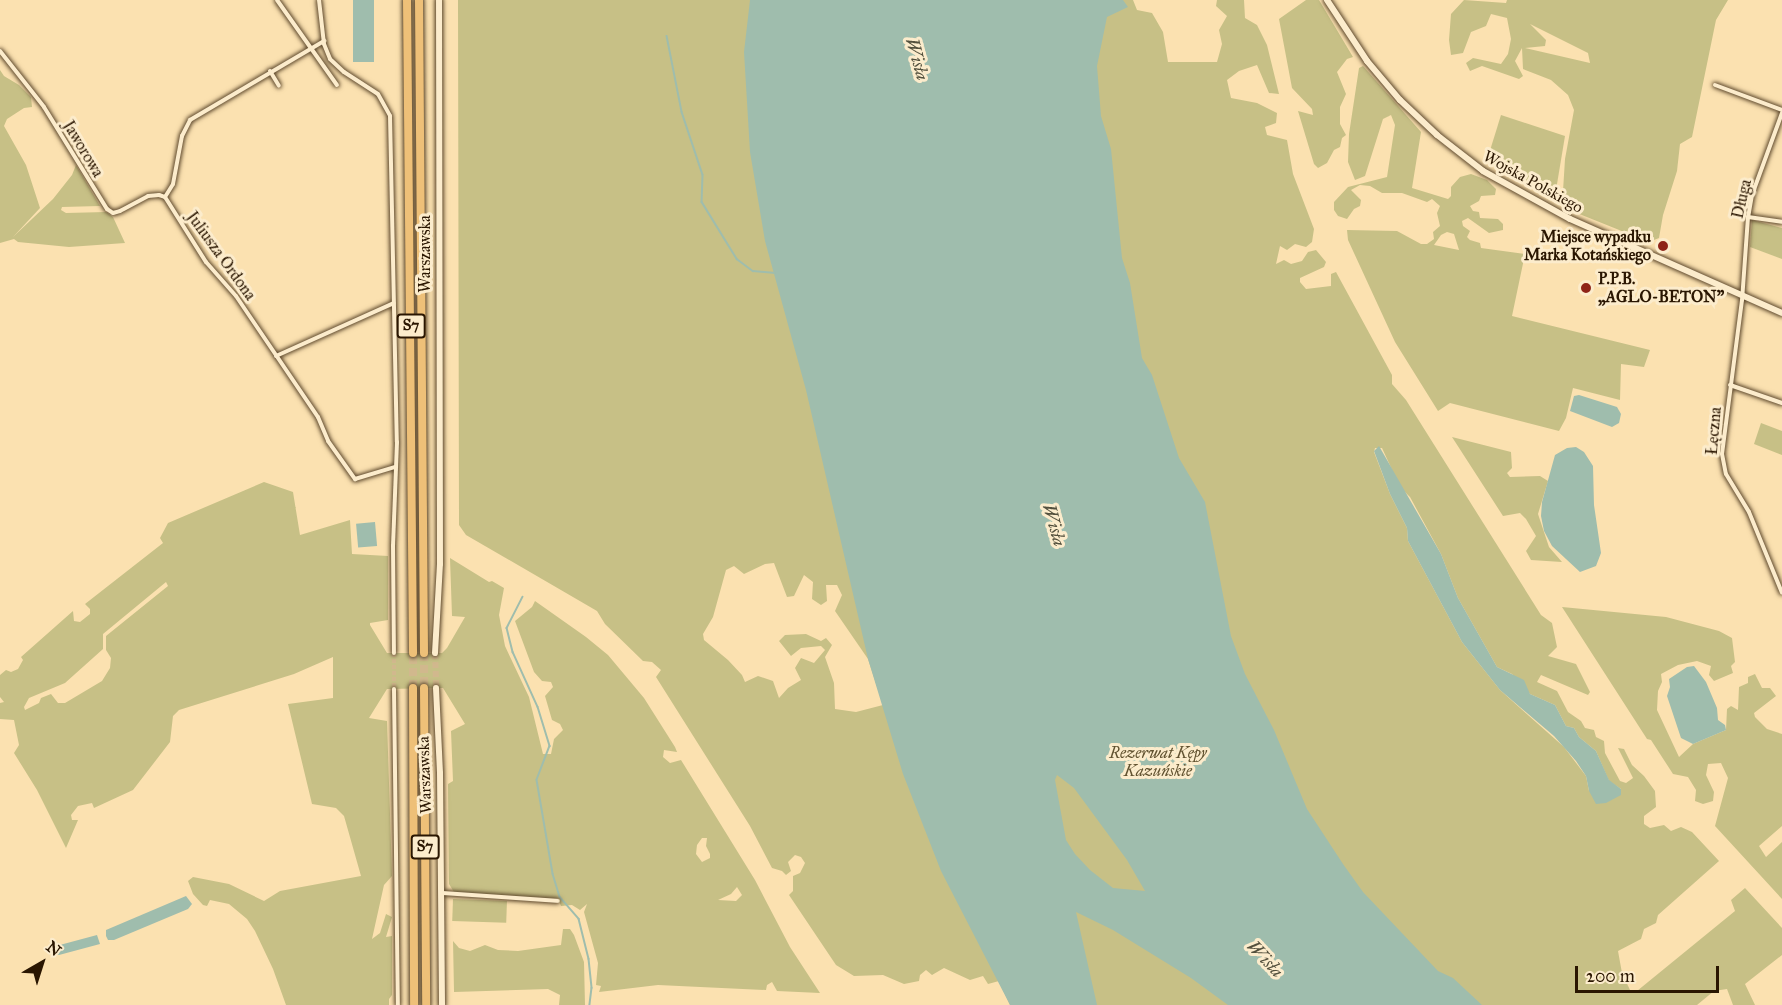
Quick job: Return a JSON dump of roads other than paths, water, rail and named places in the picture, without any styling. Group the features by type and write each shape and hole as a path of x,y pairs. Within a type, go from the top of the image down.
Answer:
{"highway":[{"name":"S7","path":"407,0 413,653"},
{"name":"S7","path":"419,0 424,653"},
{"name":"S7","path":"413,688 414,1005"},
{"name":"S7","path":"424,688 426,1005"}],"street":[{"path":"277,0 337,85"},
{"path":"319,0 324,41 334,65 378,94 390,116 397,442 394,653"},
{"name":"Warszawska","path":"435,653 440,564 439,0"},
{"name":"Wojska Polskiego","path":"1327,0 1367,61 1400,100 1437,135 1483,171 1570,219 1782,313"},
{"path":"165,197 174,184 182,136 190,120 324,41"},
{"name":"Jaworowa","path":"0,51 44,107 107,209 112,213 153,195 165,197"},
{"path":"270,71 279,86"},
{"path":"1715,85 1782,111"},
{"name":"Długa","path":"1741,295 1752,195 1782,111"},
{"name":"Juliusza Ordona","path":"165,197 206,262 236,296 318,417 328,441 356,479 395,467"},
{"path":"1748,217 1782,222"},
{"name":"Łęczna","path":"1741,295 1723,465 1749,512 1782,593"},
{"path":"276,356 394,303"},
{"path":"1730,385 1782,403"},
{"name":"Warszawska","path":"436,688 442,1005"},
{"path":"394,689 398,1005"},
{"path":"441,892 558,901"}],"water":[{"path":"353,0 374,0 374,62 353,62"},
{"name":"Rezerwat Kępy Kazuńskie","path":"750,0 1123,0 1128,7 1107,17 1097,66 1101,116 1111,149 1122,258 1130,283 1142,358 1152,375 1179,458 1205,502 1231,636 1245,674 1274,730 1307,809 1343,864 1363,892 1438,971 1453,978 1482,1005 1228,1005 1191,978 1113,930 1076,912 1097,1005 1010,1005 941,871 903,774 868,659 806,390 765,241 750,152 744,52","holes":["1057,775 1074,788 1127,860 1145,891 1113,888 1090,870 1075,854 1066,840 1055,780"]},
{"path":"1579,395 1617,407 1621,414 1619,423 1612,427 1570,411 1574,396"},
{"path":"1379,446 1441,554 1458,598 1497,667 1524,680 1530,694 1555,705 1566,726 1574,728 1579,737 1596,751 1609,780 1621,789 1621,795 1606,803 1596,804 1589,791 1586,776 1576,761 1554,736 1500,690 1462,642 1408,541 1407,528 1390,494 1374,451"},
{"path":"1576,447 1584,452 1593,466 1594,505 1601,553 1596,566 1580,572 1552,546 1544,531 1541,516 1542,502 1555,455 1567,448"},
{"path":"375,522 377,546 358,548 356,524"},
{"path":"1694,666 1706,682 1717,708 1718,720 1725,725 1726,730 1693,744 1681,738 1667,696 1670,687 1669,679 1687,667"},
{"path":"186,896 192,904 188,909 114,940 108,940 106,930"},
{"path":"97,935 100,944 59,955 49,952 56,946"}],"waterway":[{"path":"667,36 682,112 703,175 702,202 737,259 753,271 775,273"},
{"path":"523,597 507,628 513,652 538,707 550,746 537,780 553,874 560,897 579,919 589,959 592,988 590,1005"}],"tunnel":[{"path":"394,653 394,689"},
{"path":"413,653 413,688"},
{"path":"424,653 424,688"},
{"path":"435,653 436,688"}],"place":[{"name":"Miejsce wypadku Marka Kotańskiego","path":"1663,246"},
{"name":"P.P.B. „AGLO-BETON”","path":"1586,288"}],"water label":[{"name":"Wisła","path":"917,59"},
{"name":"Wisła","path":"1054,525"},
{"name":"Wisła","path":"1265,959"}]}
